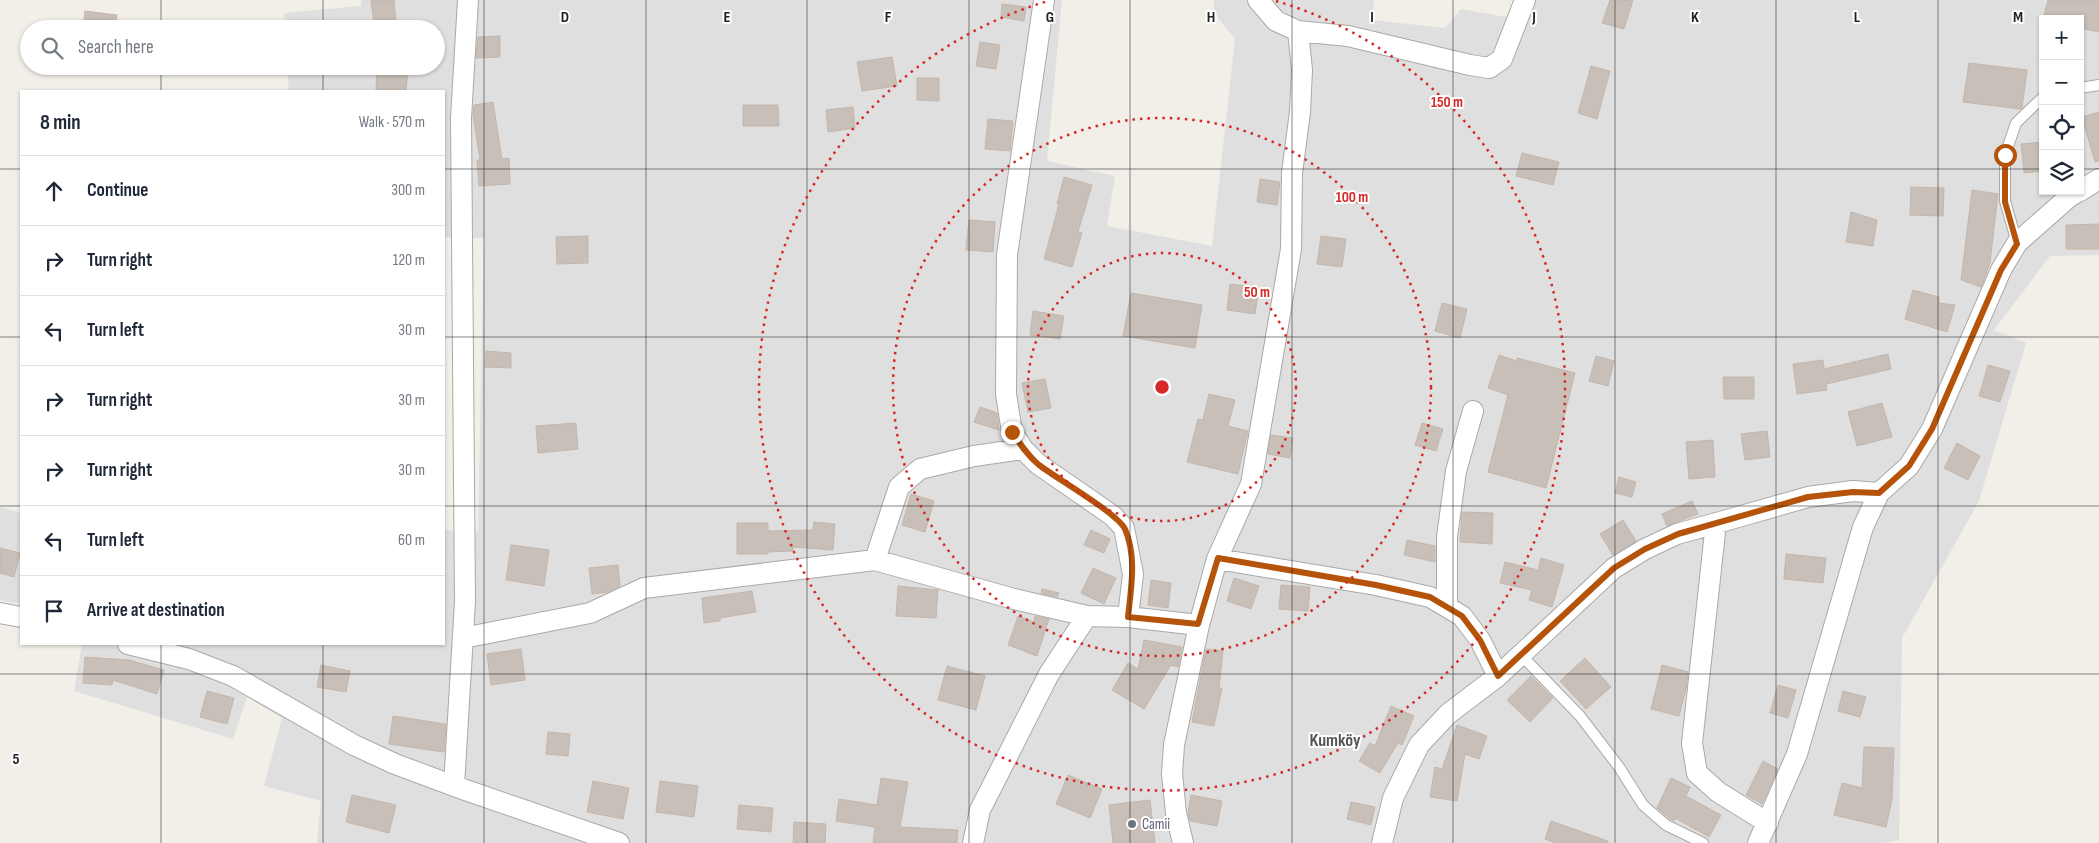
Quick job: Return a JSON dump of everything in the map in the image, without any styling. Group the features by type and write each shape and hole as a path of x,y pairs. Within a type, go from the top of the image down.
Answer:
{"street":[{"path":"454,786 465,592 461,118 468,0"},
{"path":"1044,0 1007,255 1006,394 1012,432 1023,449 1038,464 1113,516 1124,528 1133,574 1128,617"},
{"path":"1258,0 1276,22 1298,31 1348,36 1489,68 1502,59 1524,0"},
{"path":"1183,843 1176,813 1172,774 1174,745 1198,624 1218,558 1251,484 1291,249 1292,173 1300,112 1302,70 1298,31"},
{"path":"2084,188 2099,179"},
{"path":"1758,843 1796,754 1863,527 1879,493 1909,466 1932,429 2001,270 2017,244 2073,195"},
{"path":"1447,606 1447,538 1456,471 1472,411"},
{"path":"875,560 900,487 920,469 974,456 1023,449"},
{"path":"1382,843 1393,798 1418,745 1448,714 1498,676 1614,568 1645,549 1678,534 1716,523 1808,497 1853,492 1879,493"},
{"path":"1716,523 1692,743 1697,774 1718,792 1768,822"},
{"path":"1218,558 1376,585 1430,597 1462,616 1480,640 1498,676"},
{"path":"463,638 590,613 644,588 875,560 1014,599 1087,616 1128,617 1198,624"},
{"path":"0,613 20,617"},
{"path":"972,843 980,810 984,802 1049,674 1087,616"},
{"path":"132,645 189,660 233,676 354,745 394,764 619,843"}],"lane":[{"path":"2084,87 2099,85"},
{"path":"2017,244 2005,202 2005,155 2016,122 2039,101"},
{"path":"1521,655 1580,716 1619,767 1643,805 1666,825 1703,843"}],"shaded area":[{"path":"361,0 1062,0 1047,161 1115,176 1107,226 1212,246 1235,39 1214,13 1214,0 1374,0 1372,20 1445,28 1461,9 1529,21 1529,0 2099,0 2099,255 2050,256 1994,330 2026,343 1979,501 1902,638 1899,840 1883,843 317,843 321,801 264,786 282,718 247,697 233,739 74,691 82,645 445,645 445,530 478,531 484,238 445,237 445,90 289,90 288,75 445,75 445,20 284,20 284,13 361,6"},
{"path":"0,507 20,513 20,604 0,600"}],"building":[{"path":"371,0 394,0 396,20 373,20"},
{"path":"1610,0 1633,0 1624,29 1602,23"},
{"path":"2048,0 2099,0 2099,32 2084,29 2084,15 2044,15"},
{"path":"1002,4 1026,7 1024,21 1001,17"},
{"path":"85,11 117,15 116,20 84,20"},
{"path":"500,36 500,57 476,58 478,37"},
{"path":"980,42 1000,45 996,69 976,66"},
{"path":"892,57 897,86 862,91 857,62"},
{"path":"1969,63 2027,70 2022,108 1963,102"},
{"path":"1591,66 1610,71 1597,119 1578,113"},
{"path":"377,75 407,75 406,90 376,90"},
{"path":"917,78 939,78 939,101 917,100"},
{"path":"493,102 502,159 509,158 510,184 479,186 477,160 480,160 473,114 474,105"},
{"path":"743,105 778,105 779,126 743,126"},
{"path":"853,107 855,128 828,132 826,110"},
{"path":"2099,112 2099,161 2095,162 2084,124 2084,116"},
{"path":"988,119 1013,121 1010,151 985,149"},
{"path":"2039,142 2039,171 2024,173 2021,144"},
{"path":"1522,153 1559,162 1553,185 1516,176"},
{"path":"1064,177 1092,185 1078,232 1082,233 1072,267 1044,259 1059,204 1057,204"},
{"path":"1260,179 1280,182 1277,205 1257,202"},
{"path":"1911,187 1944,188 1943,216 1910,215"},
{"path":"1972,190 1998,194 1990,263 1981,287 1961,280"},
{"path":"1851,212 1877,220 1873,246 1846,242"},
{"path":"969,220 995,222 993,252 966,250"},
{"path":"2099,224 2099,249 2066,249 2066,225"},
{"path":"588,236 588,263 557,264 556,237"},
{"path":"1321,236 1346,239 1342,267 1317,264"},
{"path":"1230,284 1259,288 1255,314 1227,310"},
{"path":"1913,290 1939,297 1939,303 1955,305 1947,332 1905,319"},
{"path":"1131,293 1202,305 1195,348 1123,336"},
{"path":"1442,303 1467,309 1460,338 1435,331"},
{"path":"1033,311 1064,316 1060,339 1030,335"},
{"path":"486,351 511,353 511,368 485,367"},
{"path":"1888,354 1891,369 1826,384 1827,390 1797,394 1793,364 1823,360 1824,369"},
{"path":"1499,355 1517,361 1517,358 1575,373 1546,488 1488,472 1508,395 1488,388"},
{"path":"1596,356 1614,361 1608,386 1589,381"},
{"path":"1988,365 2010,371 2000,402 1979,396"},
{"path":"1723,377 1754,377 1754,399 1724,399"},
{"path":"1045,379 1051,408 1028,412 1022,383"},
{"path":"1209,394 1235,400 1228,426 1248,431 1238,474 1187,462 1198,419 1203,420"},
{"path":"1882,403 1892,437 1857,446 1848,412"},
{"path":"980,407 997,413 999,430 974,422"},
{"path":"576,423 578,449 538,453 536,426"},
{"path":"1422,423 1443,429 1436,451 1415,445"},
{"path":"1767,431 1770,457 1745,460 1741,434"},
{"path":"1271,435 1293,438 1290,458 1268,454"},
{"path":"1713,440 1715,477 1689,479 1686,442"},
{"path":"1957,443 1980,456 1968,480 1944,468"},
{"path":"1619,477 1636,482 1632,497 1615,493"},
{"path":"911,494 934,501 925,532 902,525"},
{"path":"1692,501 1698,514 1667,526 1662,514"},
{"path":"1462,512 1493,513 1492,544 1460,542"},
{"path":"1623,520 1636,541 1613,555 1600,534"},
{"path":"814,522 835,524 833,550 793,547 793,551 768,552 768,554 737,554 737,523 768,523 768,531 813,530"},
{"path":"1091,530 1110,539 1104,553 1084,545"},
{"path":"1407,540 1435,546 1435,562 1404,555"},
{"path":"511,545 549,550 544,586 506,580"},
{"path":"0,548 20,553 14,577 0,573"},
{"path":"1786,554 1826,558 1823,583 1784,579"},
{"path":"1541,558 1564,565 1552,607 1529,600 1532,590 1500,583 1505,562 1538,570"},
{"path":"618,565 620,586 607,592 592,594 589,568"},
{"path":"1093,568 1116,578 1104,604 1081,593"},
{"path":"1234,578 1259,586 1251,609 1227,601"},
{"path":"1151,580 1171,583 1168,608 1148,605"},
{"path":"1281,585 1310,587 1308,611 1279,609"},
{"path":"898,586 938,590 936,618 896,616"},
{"path":"1042,589 1059,593 1057,597 1041,593"},
{"path":"752,591 756,612 720,618 720,621 704,623 702,598"},
{"path":"1018,616 1034,622 1035,616 1049,619 1037,656 1008,645"},
{"path":"1144,640 1182,647 1178,667 1171,665 1144,709 1112,690 1128,663 1138,669"},
{"path":"521,649 525,680 491,685 487,654"},
{"path":"1206,649 1223,651 1219,688 1222,688 1214,726 1192,722"},
{"path":"85,657 129,660 164,670 157,694 113,680 112,685 83,683"},
{"path":"1585,658 1611,687 1586,709 1560,681"},
{"path":"321,665 350,671 346,692 317,687"},
{"path":"1662,665 1688,672 1679,716 1651,709"},
{"path":"947,666 985,676 976,710 938,700"},
{"path":"1531,676 1553,698 1530,722 1507,700"},
{"path":"1778,685 1796,690 1788,718 1770,713"},
{"path":"207,691 234,698 227,724 200,717"},
{"path":"1843,691 1866,697 1860,717 1838,711"},
{"path":"1391,706 1414,716 1402,745 1398,743 1380,773 1359,761 1370,743 1375,746"},
{"path":"393,716 446,724 444,752 389,744"},
{"path":"1457,725 1487,736 1479,759 1465,754 1457,801 1430,797 1435,767 1442,769"},
{"path":"548,732 570,734 568,756 546,754"},
{"path":"1864,747 1894,748 1892,799 1886,827 1834,815 1842,783 1862,788"},
{"path":"1763,761 1778,769 1762,804 1746,795"},
{"path":"1068,775 1102,789 1090,818 1056,804"},
{"path":"881,778 908,782 900,827 958,830 957,843 873,843 875,827 836,821 839,799 877,805"},
{"path":"1671,778 1690,787 1686,796 1721,815 1709,837 1675,818 1674,821 1657,808"},
{"path":"593,781 629,788 623,819 587,812"},
{"path":"660,781 698,786 694,817 656,812"},
{"path":"352,795 396,805 389,833 346,822"},
{"path":"1191,795 1222,801 1217,826 1190,821 1188,812"},
{"name":"Camii","path":"1150,800 1155,843 1113,843 1109,805"},
{"path":"1351,802 1375,807 1371,825 1347,819"},
{"path":"739,805 773,808 771,832 737,829"},
{"path":"1551,821 1608,841 1608,843 1556,843 1545,839"},
{"path":"794,822 826,824 825,843 793,843"}],"place":[{"name":"Camii","path":"1132,824"}],"district":[{"name":"Kumköy","path":"1335,740"}],"route":[{"path":"1012,432 1023,449 1038,464 1113,516 1124,528 1133,574 1128,617 1198,624 1218,558 1376,585 1430,597 1462,616 1480,640 1498,676 1614,568 1645,549 1678,534 1808,497 1853,492 1879,493 1909,466 1932,429 2001,270 2017,244 2005,202 2005,155"}]}
